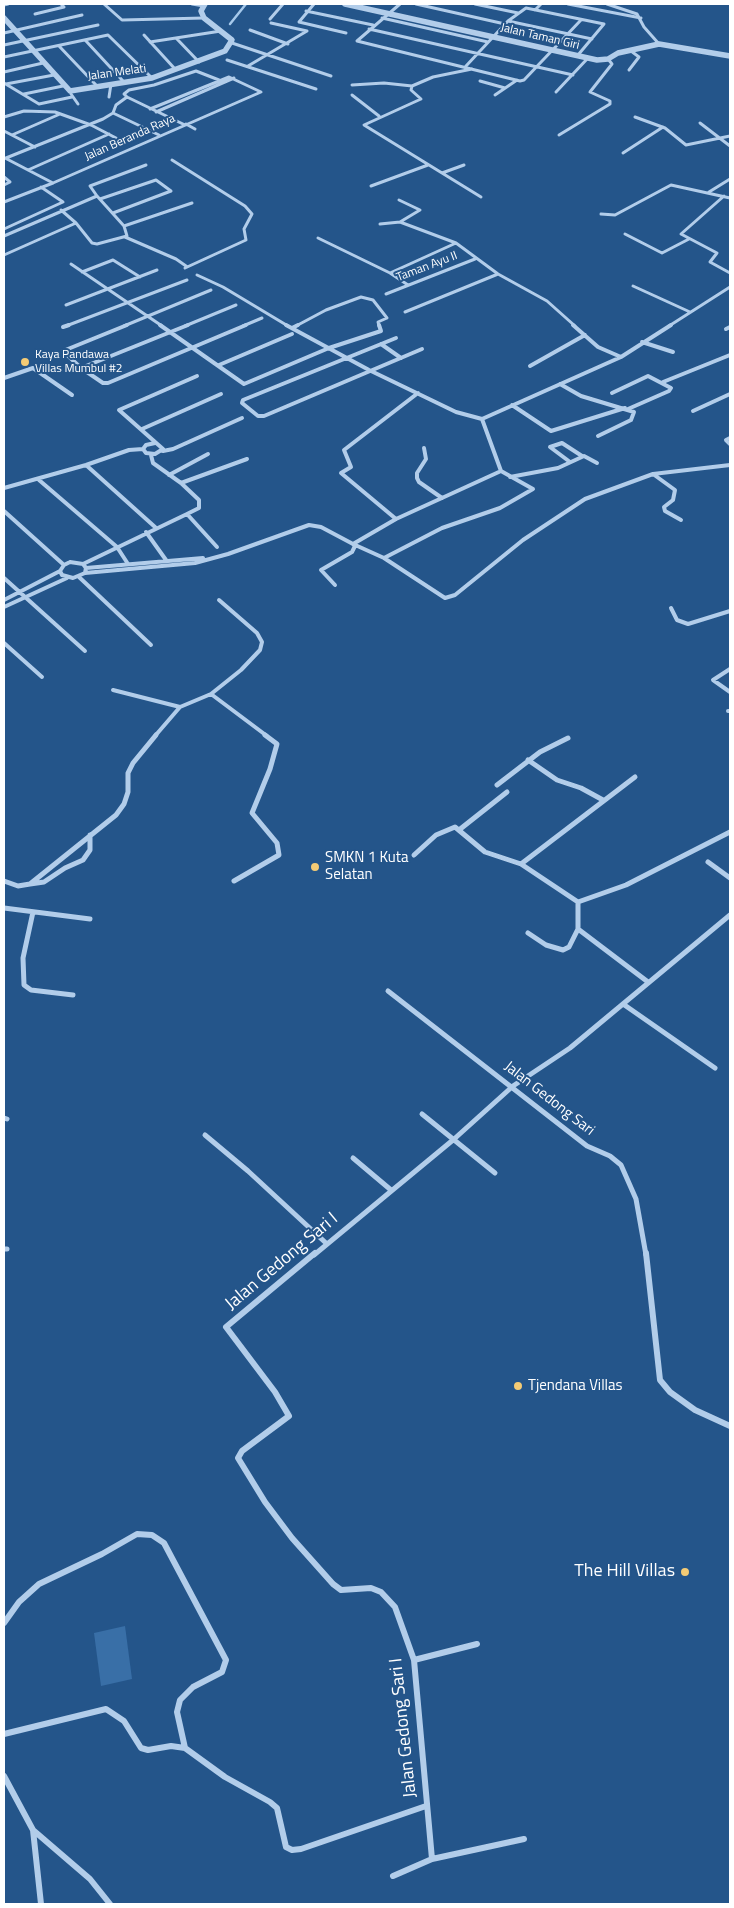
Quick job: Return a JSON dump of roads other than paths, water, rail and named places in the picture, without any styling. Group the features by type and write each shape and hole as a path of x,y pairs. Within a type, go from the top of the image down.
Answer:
{"street":[{"path":"35,14 62,8 64,6 61,4"},
{"path":"104,4 122,20 204,18"},
{"path":"192,4 205,5 201,12 204,18 229,37 234,44 331,76"},
{"path":"248,66 288,44 307,30 271,21 283,4"},
{"path":"314,4 306,11 299,22 346,33"},
{"name":"Jalan Taman Giri","path":"345,4 588,58 608,59 618,53 659,44 730,56"},
{"path":"400,4 373,25 357,41 466,66 517,80 524,80 581,20"},
{"path":"416,4 592,39"},
{"path":"475,4 518,13"},
{"path":"535,10 542,4"},
{"path":"568,4 641,18"},
{"path":"607,4 637,14 641,18 644,27 659,44"},
{"path":"466,66 506,23 526,8 605,25 578,55"},
{"path":"306,11 373,25"},
{"path":"4,33 82,15"},
{"path":"382,18 488,42"},
{"name":"Jalan Melati","path":"4,19 16,30 71,94 97,86 152,78 218,55 234,44"},
{"path":"4,45 98,25"},
{"path":"370,29 573,74"},
{"path":"150,42 219,30"},
{"path":"250,30 288,44"},
{"path":"4,57 108,35 152,78"},
{"path":"144,35 175,69"},
{"path":"176,38 199,62"},
{"path":"86,41 123,81"},
{"path":"59,46 97,86"},
{"path":"629,70 639,57 630,51"},
{"path":"556,92 588,58"},
{"path":"559,135 610,104 610,101 590,92 612,64 608,59"},
{"path":"227,60 316,89"},
{"path":"4,72 43,63"},
{"path":"352,85 384,83 412,86 433,77 472,68"},
{"path":"195,129 156,112 124,94 129,90 154,85 196,71 219,80"},
{"path":"5,84 54,75"},
{"path":"150,109 219,80 229,77 235,78"},
{"path":"156,112 235,78"},
{"name":"Jalan Beranda Raya","path":"4,202 53,184 258,93 260,90 235,78"},
{"path":"495,95 517,80"},
{"path":"480,81 505,88"},
{"path":"5,84 40,104 71,94 78,104"},
{"path":"109,97 110,84"},
{"path":"24,95 63,86"},
{"path":"412,86 411,90 421,99 379,116 364,125 481,197"},
{"path":"352,95 379,116"},
{"path":"5,158 91,124 113,113 116,104 127,97"},
{"path":"4,118 24,111 61,114 91,124 116,138"},
{"path":"113,113 159,136"},
{"path":"12,135 61,114"},
{"path":"635,117 663,127 686,145 730,136"},
{"path":"700,122 730,146"},
{"path":"623,153 663,127"},
{"path":"4,131 35,147"},
{"path":"28,170 110,134"},
{"path":"5,158 53,184"},
{"path":"61,210 76,223 92,244 125,237 176,259 185,267 246,240 244,229 252,214 245,206 172,160"},
{"path":"125,237 128,234 124,226 90,186 146,165"},
{"path":"371,186 428,165"},
{"path":"442,173 464,165"},
{"path":"4,177 10,182 4,185"},
{"path":"710,192 730,179"},
{"path":"4,236 79,203 156,180 172,191 113,213"},
{"path":"601,214 615,215 671,185 710,192 730,198"},
{"path":"4,229 63,202 41,187"},
{"path":"724,196 681,233 689,240 717,253 710,262 730,273"},
{"path":"399,200 420,210 400,222"},
{"path":"124,226 192,203"},
{"path":"380,224 394,221 400,222 456,243 475,259 498,274 547,301 598,346 621,356"},
{"path":"4,255 76,223"},
{"path":"625,234 662,253 689,240"},
{"path":"318,238 390,272 408,285"},
{"path":"390,272 456,243"},
{"name":"Taman Ayu II","path":"386,294 475,259"},
{"path":"82,272 113,260 140,277"},
{"path":"71,264 171,331 244,384 329,348 381,331 378,322 387,318 385,313 369,297 356,298 326,310 292,328"},
{"path":"66,305 157,270"},
{"path":"405,312 498,274"},
{"path":"197,275 223,287 292,328 369,370 456,412 482,419 621,356 730,287"},
{"path":"63,327 187,280"},
{"path":"633,286 690,312"},
{"path":"211,290 63,351 103,383 111,383 262,318"},
{"path":"82,368 236,305"},
{"path":"219,365 292,334"},
{"path":"530,366 585,335"},
{"path":"396,338 243,400 242,403 258,416 264,416 422,349"},
{"path":"642,342 673,352"},
{"path":"381,344 401,358"},
{"path":"663,382 730,355"},
{"path":"4,378 33,368 72,395"},
{"path":"155,443 153,439 119,410 197,376"},
{"path":"512,405 551,431 627,408 669,391 671,388 663,382 648,376 612,393"},
{"path":"560,384 581,396 627,408 635,414 631,420 598,436"},
{"path":"396,519 343,475 341,472 351,467 351,463 344,452 418,393"},
{"path":"142,430 221,394"},
{"path":"692,411 730,394"},
{"path":"151,455 173,448 242,418"},
{"path":"384,558 442,528 500,508 531,491 532,487 501,471 482,419"},
{"path":"730,438 726,440 730,444"},
{"path":"144,449 146,445 155,443 161,445 163,451"},
{"path":"570,462 550,447 562,443 597,463"},
{"path":"424,448 426,459 417,473 417,478 419,482 442,498"},
{"path":"4,488 39,480 128,450 144,449 151,455 153,463 182,483 200,503 199,508 117,547 85,568 80,577"},
{"path":"168,475 208,454"},
{"path":"510,477 553,469 582,456"},
{"path":"182,483 247,459"},
{"path":"86,465 155,528"},
{"path":"4,600 60,571 64,565 70,562 85,568 195,563 309,525 321,527 384,558 445,598 454,595 523,540 585,499 653,474 730,465"},
{"path":"353,544 396,519 501,471"},
{"path":"653,474 675,490 673,500 664,507 665,511 681,520"},
{"path":"39,480 117,547 128,564"},
{"path":"4,511 64,565"},
{"path":"187,514 217,547"},
{"path":"146,532 166,560"},
{"path":"335,585 321,570 352,552 355,546 353,544"},
{"path":"85,568 166,560 210,559"},
{"path":"60,571 67,578"},
{"path":"4,607 67,578 80,577 151,645"},
{"path":"4,578 85,651"},
{"path":"30,884 116,815 124,804 128,792 128,773 133,763 180,707 211,694 241,670 260,650 262,642 257,633 219,600"},
{"path":"672,608 677,620 688,624 730,611"},
{"path":"4,643 42,677"},
{"path":"730,669 714,680 730,692"},
{"path":"113,690 180,707"},
{"path":"211,694 277,744 270,769 252,813 277,843 279,855 234,881"},
{"path":"497,785 528,760 568,738"},
{"path":"528,760 557,780 581,788 602,800"},
{"path":"521,864 602,800 635,777"},
{"path":"459,830 507,792"},
{"path":"414,855 436,835 452,826 485,852 521,864 578,902"},
{"path":"578,902 626,886 730,832"},
{"path":"4,881 18,886 44,882 65,868 83,860 90,850 90,835"},
{"path":"708,862 730,878"},
{"path":"528,933 546,945 562,950 569,948 578,929 578,902"},
{"path":"4,908 90,918"},
{"path":"33,912 23,958 24,985 31,990 73,995"},
{"name":"Jalan Gedong Sari I","path":"185,1748 225,1777 270,1802 277,1808 286,1846 292,1850 426,1806 414,1660 395,1607 381,1592 371,1588 341,1590 332,1584 292,1538 265,1502 238,1458 242,1451 289,1416 275,1392 226,1327 453,1140 513,1086 570,1048 730,915"},
{"path":"578,929 648,982"},
{"name":"Jalan Gedong Sari","path":"388,991 513,1086 587,1146 610,1156 621,1165 636,1199 644,1235 656,1368 660,1380 670,1392 695,1410 730,1426"},
{"path":"623,1004 715,1068"},
{"path":"422,1114 495,1173"},
{"path":"205,1135 248,1170 327,1244"},
{"path":"352,1158 391,1190"},
{"path":"4,1623 18,1602 38,1584 102,1554 137,1534 152,1534 164,1543 226,1660 222,1672 193,1687 180,1700 177,1712 185,1748 171,1746 148,1750 141,1748 124,1721 106,1710 4,1734"},
{"path":"414,1660 477,1644"},
{"path":"4,1776 33,1830 90,1879 110,1904"},
{"path":"426,1806 432,1859"},
{"path":"33,1830 41,1904"},
{"path":"392,1876 432,1859 524,1839"}],"waterway":[{"path":"230,24 246,4"}],"place":[{"name":"Kaya Pandawa Villas Mumbul #2","path":"25,362"},
{"name":"SMKN 1 Kuta Selatan","path":"315,867"},
{"name":"Tjendana Villas","path":"518,1386"},
{"name":"The Hill Villas","path":"685,1572"}]}
